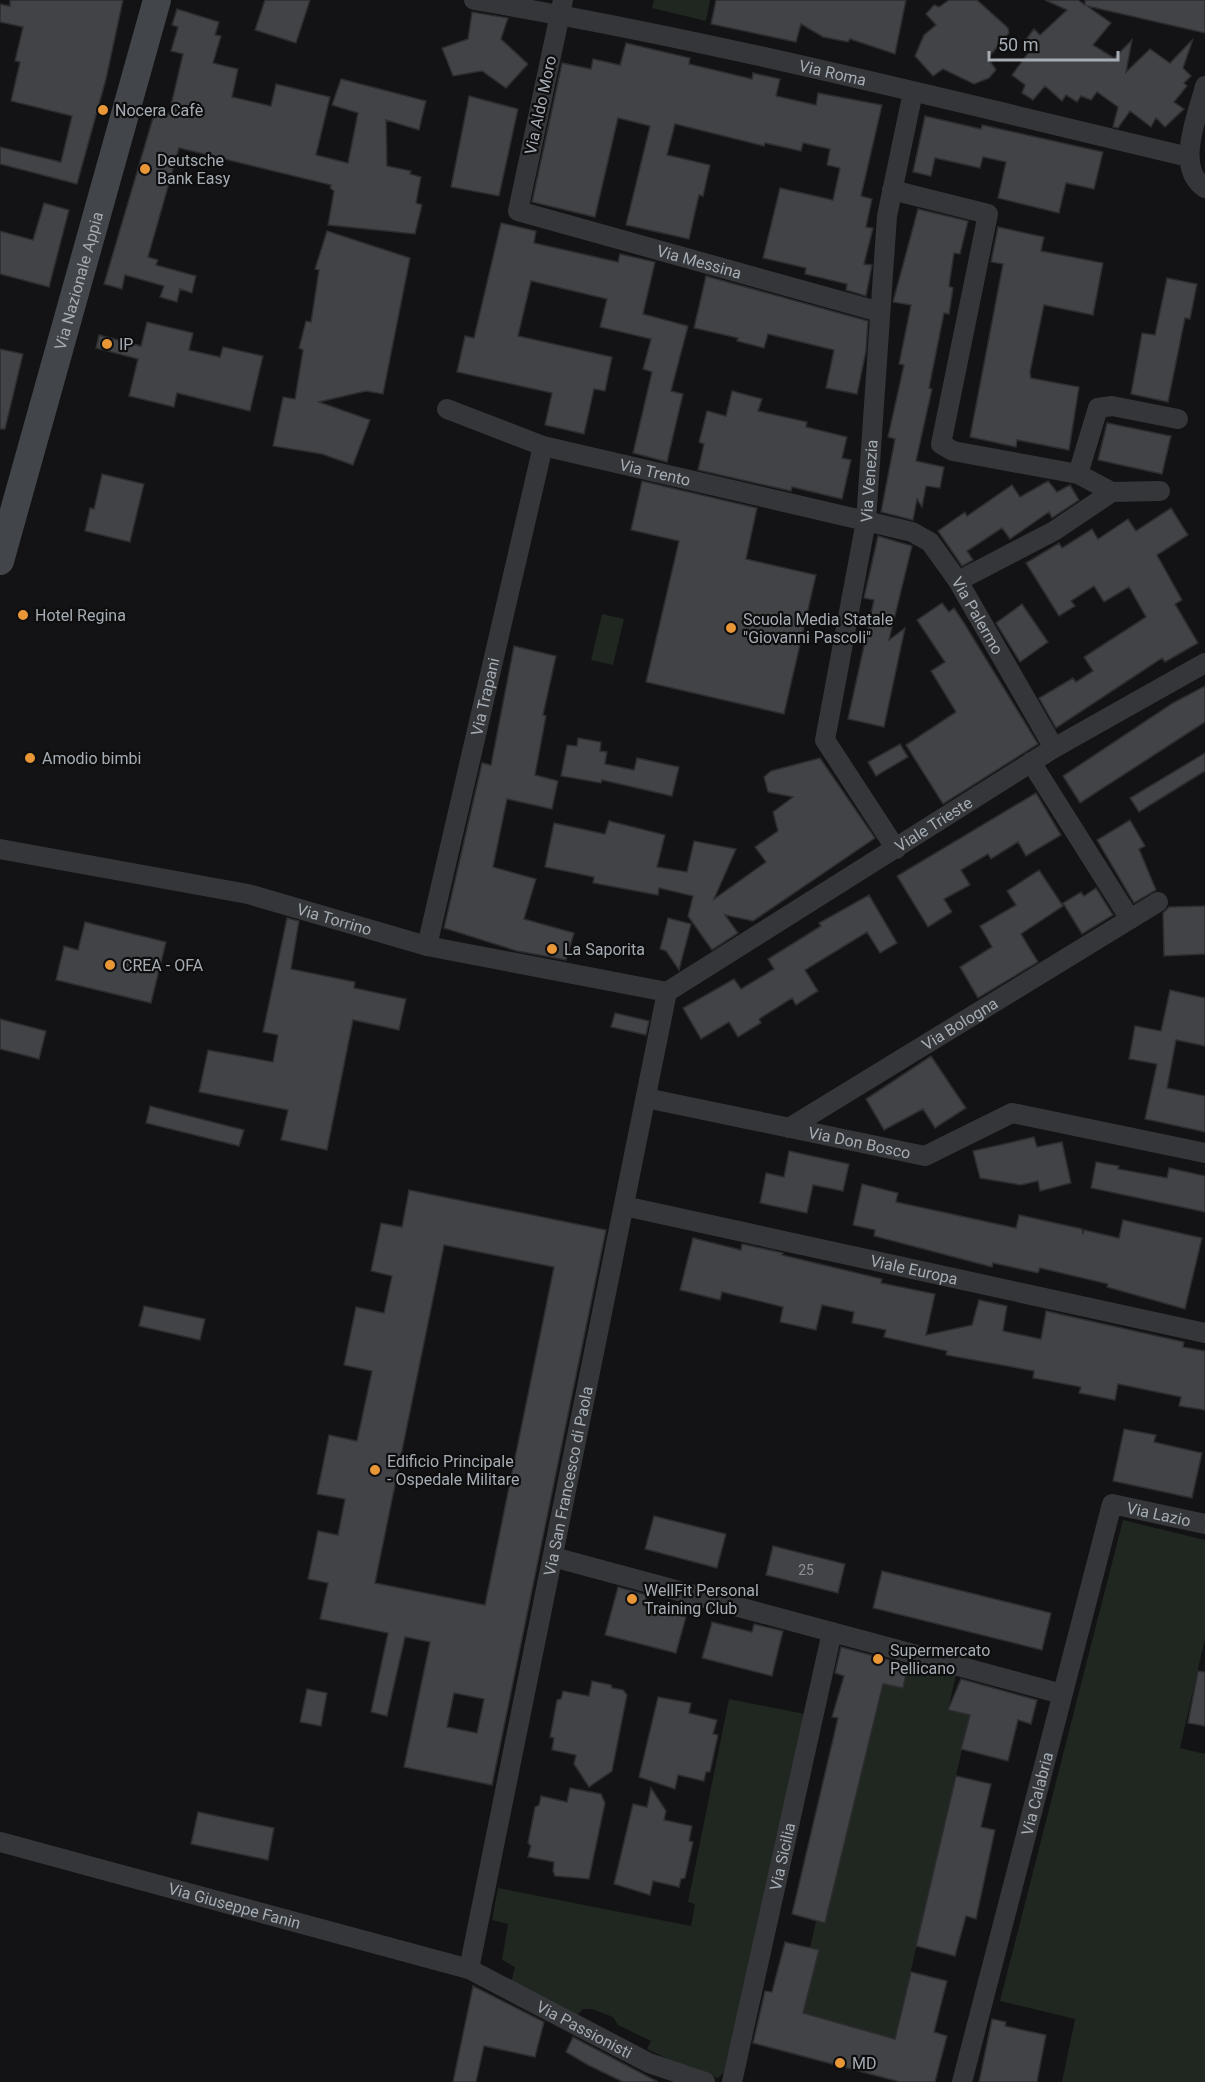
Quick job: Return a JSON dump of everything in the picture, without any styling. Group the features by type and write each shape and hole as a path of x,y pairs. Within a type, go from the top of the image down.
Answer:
{"main road":[{"name":"Via Nazionale Appia","path":"0,561 157,0"}],"street":[{"name":"Via Roma","path":"474,0 561,7 1189,158"},
{"name":"Via Aldo Moro","path":"518,211 561,7"},
{"path":"1205,86 1189,158 1193,175 1205,188"},
{"name":"Via Venezia","path":"896,849 825,740 866,521 886,216 913,92"},
{"path":"892,190 988,214 940,444 953,451 1078,474 1112,492 1160,491"},
{"name":"Via Messina","path":"518,211 880,312"},
{"path":"1078,474 1098,408 1112,406 1178,419"},
{"name":"Via Trento","path":"447,409 543,446 866,521"},
{"name":"Via Trapani","path":"427,946 543,446"},
{"path":"958,581 1054,531 1112,492"},
{"name":"Via Palermo","path":"866,521 912,532 930,542 958,581 1054,748"},
{"name":"Viale Trieste","path":"667,992 1031,762 1205,663"},
{"path":"1031,762 1130,919"},
{"name":"Via Torrino","path":"0,849 248,894 427,946 667,992"},
{"name":"Via Bologna","path":"789,1128 1158,902"},
{"name":"Via San Francesco di Paola","path":"468,1969 667,992"},
{"name":"Via Don Bosco","path":"646,1098 925,1156 1012,1113 1205,1153"},
{"name":"Viale Europa","path":"624,1206 1205,1333"},
{"name":"Via Lazio","path":"1112,1504 1205,1524"},
{"name":"Via Calabria","path":"962,2082 1112,1504"},
{"path":"553,1557 1062,1694"},
{"name":"Via Sicilia","path":"732,2082 832,1632"},
{"name":"Via Giuseppe Fanin","path":"0,1842 468,1969"},
{"name":"Via Passionisti","path":"468,1969 650,2063 705,2082"}],"shaded area":[{"path":"654,0 710,0 706,21 652,8"},
{"path":"602,614 624,619 613,665 591,660"},
{"path":"1123,1520 1205,1540 1205,1638 1180,1748 1205,1754 1205,2082 1062,2082 1075,2019 1000,2001"},
{"path":"911,1654 958,1666 948,1710 970,1715 895,2039 803,2013 818,1950 810,1948 816,1921 824,1922 862,1724 873,1726 883,1684 903,1688"},
{"path":"729,1699 805,1714 729,2068 718,2078 687,2068 647,2049 651,2041 618,2025 613,2017 592,2009 583,2009 577,2015 511,1983 515,1967 502,1960 508,1924 492,1920 498,1888 691,1926 695,1904 688,1902"}],"building":[{"path":"10,0 123,0 106,79 77,184 0,164 0,147 61,162 72,116 11,101 20,62 15,61 23,27 0,22 0,4 10,6"},
{"path":"265,0 310,0 296,43 255,30"},
{"path":"716,0 906,0 895,54 850,39 848,42 823,37 801,24 796,42 711,24"},
{"path":"949,0 977,0 1008,28 1009,33 988,58 996,70 989,78 974,84 943,69 933,76 915,56 924,35 936,25 926,14 934,5 939,7"},
{"path":"1045,0 1078,0 1085,5 1085,0 1205,0 1205,33 1087,6 1111,23 1093,45 1114,58 1132,40 1126,72 1150,49 1170,63 1193,39 1183,68 1191,76 1184,83 1187,86 1174,102 1184,109 1165,127 1156,118 1151,127 1130,111 1118,128 1113,127 1118,107 1097,92 1091,100 1081,96 1077,102 1066,95 1062,101 1045,86 1033,100 1022,93 1025,85 1012,75 1031,49 1024,42 1034,29 1040,35 1067,10"},
{"path":"177,9 219,22 215,35 221,36 213,63 238,69 232,97 271,106 276,84 330,97 316,155 348,163 358,113 332,105 341,79 426,101 419,130 386,120 387,166 411,171 410,174 421,177 416,203 422,205 415,234 328,225 334,191 330,188 331,185 179,148 148,257 158,260 156,265 196,276 192,293 180,289 177,302 160,297 164,286 125,275 122,289 104,284 155,111 169,114 183,54 171,51 178,27 172,25"},
{"path":"472,12 508,18 501,39 528,64 506,88 482,71 453,76 442,48 468,39"},
{"path":"626,43 690,58 689,64 752,79 753,73 780,79 776,96 816,105 818,93 882,105 861,196 872,199 866,227 873,228 864,264 872,265 866,296 846,290 847,284 805,274 806,268 763,258 780,188 833,200 840,168 827,165 830,149 803,143 801,151 765,143 764,146 675,124 667,155 710,165 703,196 699,195 689,239 626,225 650,126 618,118 595,217 532,202 562,63 591,69 593,59 620,65"},
{"path":"469,96 518,109 499,196 451,187"},
{"path":"925,116 981,129 982,125 1103,152 1094,189 1066,183 1059,213 998,198 1006,162 983,157 980,168 935,158 931,176 913,172"},
{"path":"44,203 69,210 49,287 0,274 0,231 33,240"},
{"path":"918,209 968,221 960,254 954,253 949,286 953,288 949,314 944,313 929,388 932,389 916,461 944,467 940,488 926,486 922,507 917,499 913,520 881,512 895,439 888,437 904,365 899,364 911,305 893,302"},
{"path":"501,223 536,231 534,243 618,262 620,254 655,262 643,314 688,326 671,391 683,394 667,462 633,453 652,372 643,369 651,339 600,327 607,299 531,281 518,336 612,357 605,391 594,389 584,434 545,425 552,393 457,372 465,336 474,338"},
{"path":"998,227 1044,237 1041,251 1103,263 1093,315 1044,305 1030,372 1031,378 1079,387 1069,450 1017,440 1016,447 970,437 1003,264 991,262"},
{"path":"327,231 410,258 383,394 366,391 319,402 370,420 353,465 322,454 273,446 283,397 295,399 303,350 299,348 306,321 311,322 319,270 315,269"},
{"path":"706,276 868,321 866,351 857,394 826,388 834,350 768,334 764,348 737,341 738,338 694,328"},
{"path":"1167,278 1197,284 1190,319 1185,318 1168,402 1131,394 1142,333 1155,335"},
{"path":"147,322 193,333 189,350 220,357 223,347 263,356 250,411 177,393 174,407 129,396 138,359 96,348 99,335 141,346"},
{"path":"0,349 23,354 5,429 0,429"},
{"path":"732,391 762,399 758,411 807,422 806,427 847,437 842,458 851,460 842,499 792,487 791,491 698,470 704,444 699,442 707,411 726,416"},
{"path":"1107,423 1171,436 1162,474 1098,460"},
{"path":"102,474 144,484 130,542 85,531 90,508 94,509"},
{"name":"Scuola Media Statale \"Giovanni Pascoli\"","path":"642,481 757,508 746,559 816,575 784,714 646,682 679,541 631,530"},
{"path":"1048,481 1057,492 1070,485 1079,500 1052,518 1049,512 1010,539 1002,528 967,551 973,560 962,566 938,531 965,512 967,516 1012,485 1020,497"},
{"path":"1171,508 1188,535 1157,555 1182,600 1175,604 1198,643 1165,662 1162,658 1056,728 1039,698 1073,678 1076,682 1093,671 1084,657 1146,617 1129,587 1104,602 1094,586 1071,601 1075,606 1059,616 1026,563 1059,543 1062,548 1092,529 1098,539 1128,519 1136,531"},
{"path":"878,536 912,546 889,640 905,628 884,727 848,719 874,600 864,598"},
{"path":"942,603 949,612 954,608 1038,744 943,804 906,745 956,712 931,671 945,662 917,620"},
{"path":"1022,604 1048,642 1020,662 996,623"},
{"path":"514,646 556,656 543,715 546,716 535,775 558,781 552,809 507,799 493,867 536,879 524,919 574,933 566,960 517,951 444,928 482,763 491,765"},
{"path":"1205,686 1205,722 1080,803 1063,776 1173,703"},
{"path":"578,738 601,742 600,751 607,752 605,764 634,770 637,758 679,767 672,796 602,780 601,783 561,776 567,745 577,746"},
{"path":"900,744 908,757 876,776 868,762"},
{"path":"1205,753 1205,771 1139,812 1130,798"},
{"path":"820,758 875,838 753,921 725,915 738,933 712,950 688,916 693,896 659,888 658,895 593,883 594,877 545,867 554,823 605,834 609,821 665,835 657,867 687,872 694,841 736,849 714,899 766,862 755,847 778,831 773,812 793,797 768,792 764,777 771,771"},
{"path":"1036,793 1061,835 1026,856 1018,842 991,859 988,854 961,870 970,885 944,899 952,912 928,927 897,876"},
{"path":"1130,820 1145,846 1139,849 1156,890 1134,903 1097,840"},
{"path":"1039,870 1063,906 1021,934 1038,962 978,998 960,967 992,947 980,926 1016,905 1007,891"},
{"path":"1096,888 1113,915 1082,934 1063,903 1081,892 1084,896"},
{"path":"869,895 897,943 880,953 867,932 805,970 818,991 796,1005 792,998 759,1019 761,1023 738,1037 729,1022 701,1039 683,1008 734,979 741,989 774,969 768,959 821,926 819,923"},
{"path":"1205,906 1205,954 1164,956 1163,913 1169,907"},
{"path":"287,918 299,921 291,969 355,982 354,988 406,999 399,1030 353,1020 327,1150 281,1140 288,1110 199,1092 208,1050 273,1062 278,1035 263,1032"},
{"path":"668,918 691,924 679,970 666,951 660,949"},
{"name":"CREA - OFA","path":"85,922 166,942 151,1003 56,980 64,946 78,950"},
{"path":"1170,990 1205,998 1205,1046 1176,1040 1167,1088 1205,1096 1205,1132 1145,1119 1157,1064 1129,1059 1135,1026 1161,1031"},
{"path":"615,1013 649,1021 646,1035 611,1027"},
{"path":"0,1019 46,1031 39,1059 0,1049"},
{"path":"931,1056 966,1108 935,1128 923,1109 884,1130 866,1099"},
{"path":"150,1106 244,1130 239,1146 146,1123"},
{"path":"1034,1137 1037,1147 1062,1142 1071,1183 1040,1191 1038,1181 1021,1185 980,1178 973,1151"},
{"path":"789,1151 849,1164 843,1191 813,1185 807,1213 760,1203 766,1173 784,1177"},
{"path":"1096,1162 1119,1166 1118,1169 1167,1178 1169,1168 1205,1176 1205,1212 1091,1188"},
{"path":"862,1184 898,1193 896,1202 1016,1228 1019,1215 1082,1229 1083,1234 1084,1230 1119,1238 1123,1220 1202,1238 1185,1309 1107,1287 1108,1284 1040,1268 1038,1273 993,1263 992,1267 874,1236 875,1230 853,1225"},
{"name":"Edificio Principale - Ospedale Militare","path":"409,1190 606,1230 492,1785 404,1767 430,1642 405,1637 387,1716 371,1712 388,1633 320,1619 328,1583 308,1579 318,1531 338,1535 345,1499 317,1494 329,1435 357,1441 372,1371 344,1365 356,1307 384,1313 392,1276 371,1271 381,1223 402,1227","holes":["444,1245 554,1267 485,1605 375,1583","454,1693 484,1699 477,1733 447,1727"]},
{"path":"693,1238 741,1250 742,1244 783,1253 782,1255 882,1279 881,1283 935,1294 926,1335 972,1325 979,1300 1007,1306 1003,1331 1041,1339 1046,1311 1184,1342 1183,1347 1205,1351 1205,1410 1179,1406 1181,1397 1118,1384 1115,1400 1079,1393 1081,1387 1033,1378 1034,1371 946,1355 947,1351 884,1337 886,1330 852,1323 854,1312 822,1305 816,1330 780,1322 783,1307 722,1292 720,1300 680,1290"},
{"path":"144,1306 205,1319 200,1340 139,1326"},
{"path":"1124,1429 1156,1435 1154,1442 1202,1453 1192,1498 1113,1481"},
{"path":"654,1516 726,1534 717,1568 645,1549"},
{"path":"773,1546 845,1564 838,1593 766,1575"},
{"path":"882,1571 1051,1613 1042,1650 873,1608"},
{"path":"618,1587 647,1595 644,1606 686,1617 676,1653 605,1635"},
{"path":"712,1622 752,1632 754,1624 783,1631 772,1676 702,1658"},
{"path":"841,1647 908,1665 903,1688 883,1684 825,1923 792,1914 838,1718 832,1717 844,1676 835,1673"},
{"path":"1198,1671 1205,1672 1205,1726 1188,1723"},
{"path":"961,1679 1037,1700 1031,1724 1018,1720 1008,1761 961,1749 970,1715 948,1710"},
{"path":"592,1681 611,1685 612,1688 623,1690 627,1695 612,1771 589,1787 574,1764 576,1755 552,1750 554,1738 550,1737 557,1700 561,1699 563,1691 589,1696"},
{"path":"307,1689 327,1693 321,1726 300,1722"},
{"path":"658,1697 691,1703 689,1713 717,1720 713,1734 718,1735 710,1772 706,1772 704,1781 678,1775 675,1789 639,1777"},
{"path":"956,1776 991,1784 981,1827 995,1830 976,1919 966,1916 955,1956 916,1946"},
{"path":"570,1788 601,1794 605,1803 589,1879 555,1876 554,1862 528,1857 531,1846 528,1843 535,1807 539,1805 541,1796 567,1802"},
{"path":"651,1788 666,1811 664,1820 692,1826 689,1841 693,1842 685,1878 681,1879 679,1887 653,1881 650,1895 614,1884 633,1804 647,1807"},
{"path":"198,1812 274,1828 268,1860 191,1844"},
{"path":"785,1942 819,1950 803,2013 895,2039 911,1972 947,1981 934,2032 947,2036 935,2082 900,2082 753,2043 765,1991 772,1992"},
{"path":"473,1986 544,2022 535,2057 484,2046 476,2082 453,2082"},
{"path":"992,2019 1006,2022 1005,2026 1046,2035 1037,2082 979,2082"},
{"path":"573,2037 658,2082 623,2082 588,2065 566,2052"}],"place":[{"name":"Nocera Cafè","path":"103,110"},
{"name":"Deutsche Bank Easy","path":"145,169"},
{"name":"IP","path":"107,344"},
{"name":"Hotel Regina","path":"23,615"},
{"name":"Scuola Media Statale \"Giovanni Pascoli\"","path":"731,628"},
{"name":"Amodio bimbi","path":"30,758"},
{"name":"La Saporita","path":"552,949"},
{"name":"CREA - OFA","path":"110,965"},
{"name":"Edificio Principale - Ospedale Militare","path":"375,1470"},
{"name":"WellFit Personal Training Club","path":"632,1599"},
{"name":"Supermercato Pellicano","path":"878,1659"},
{"name":"MD","path":"840,2063"}]}
